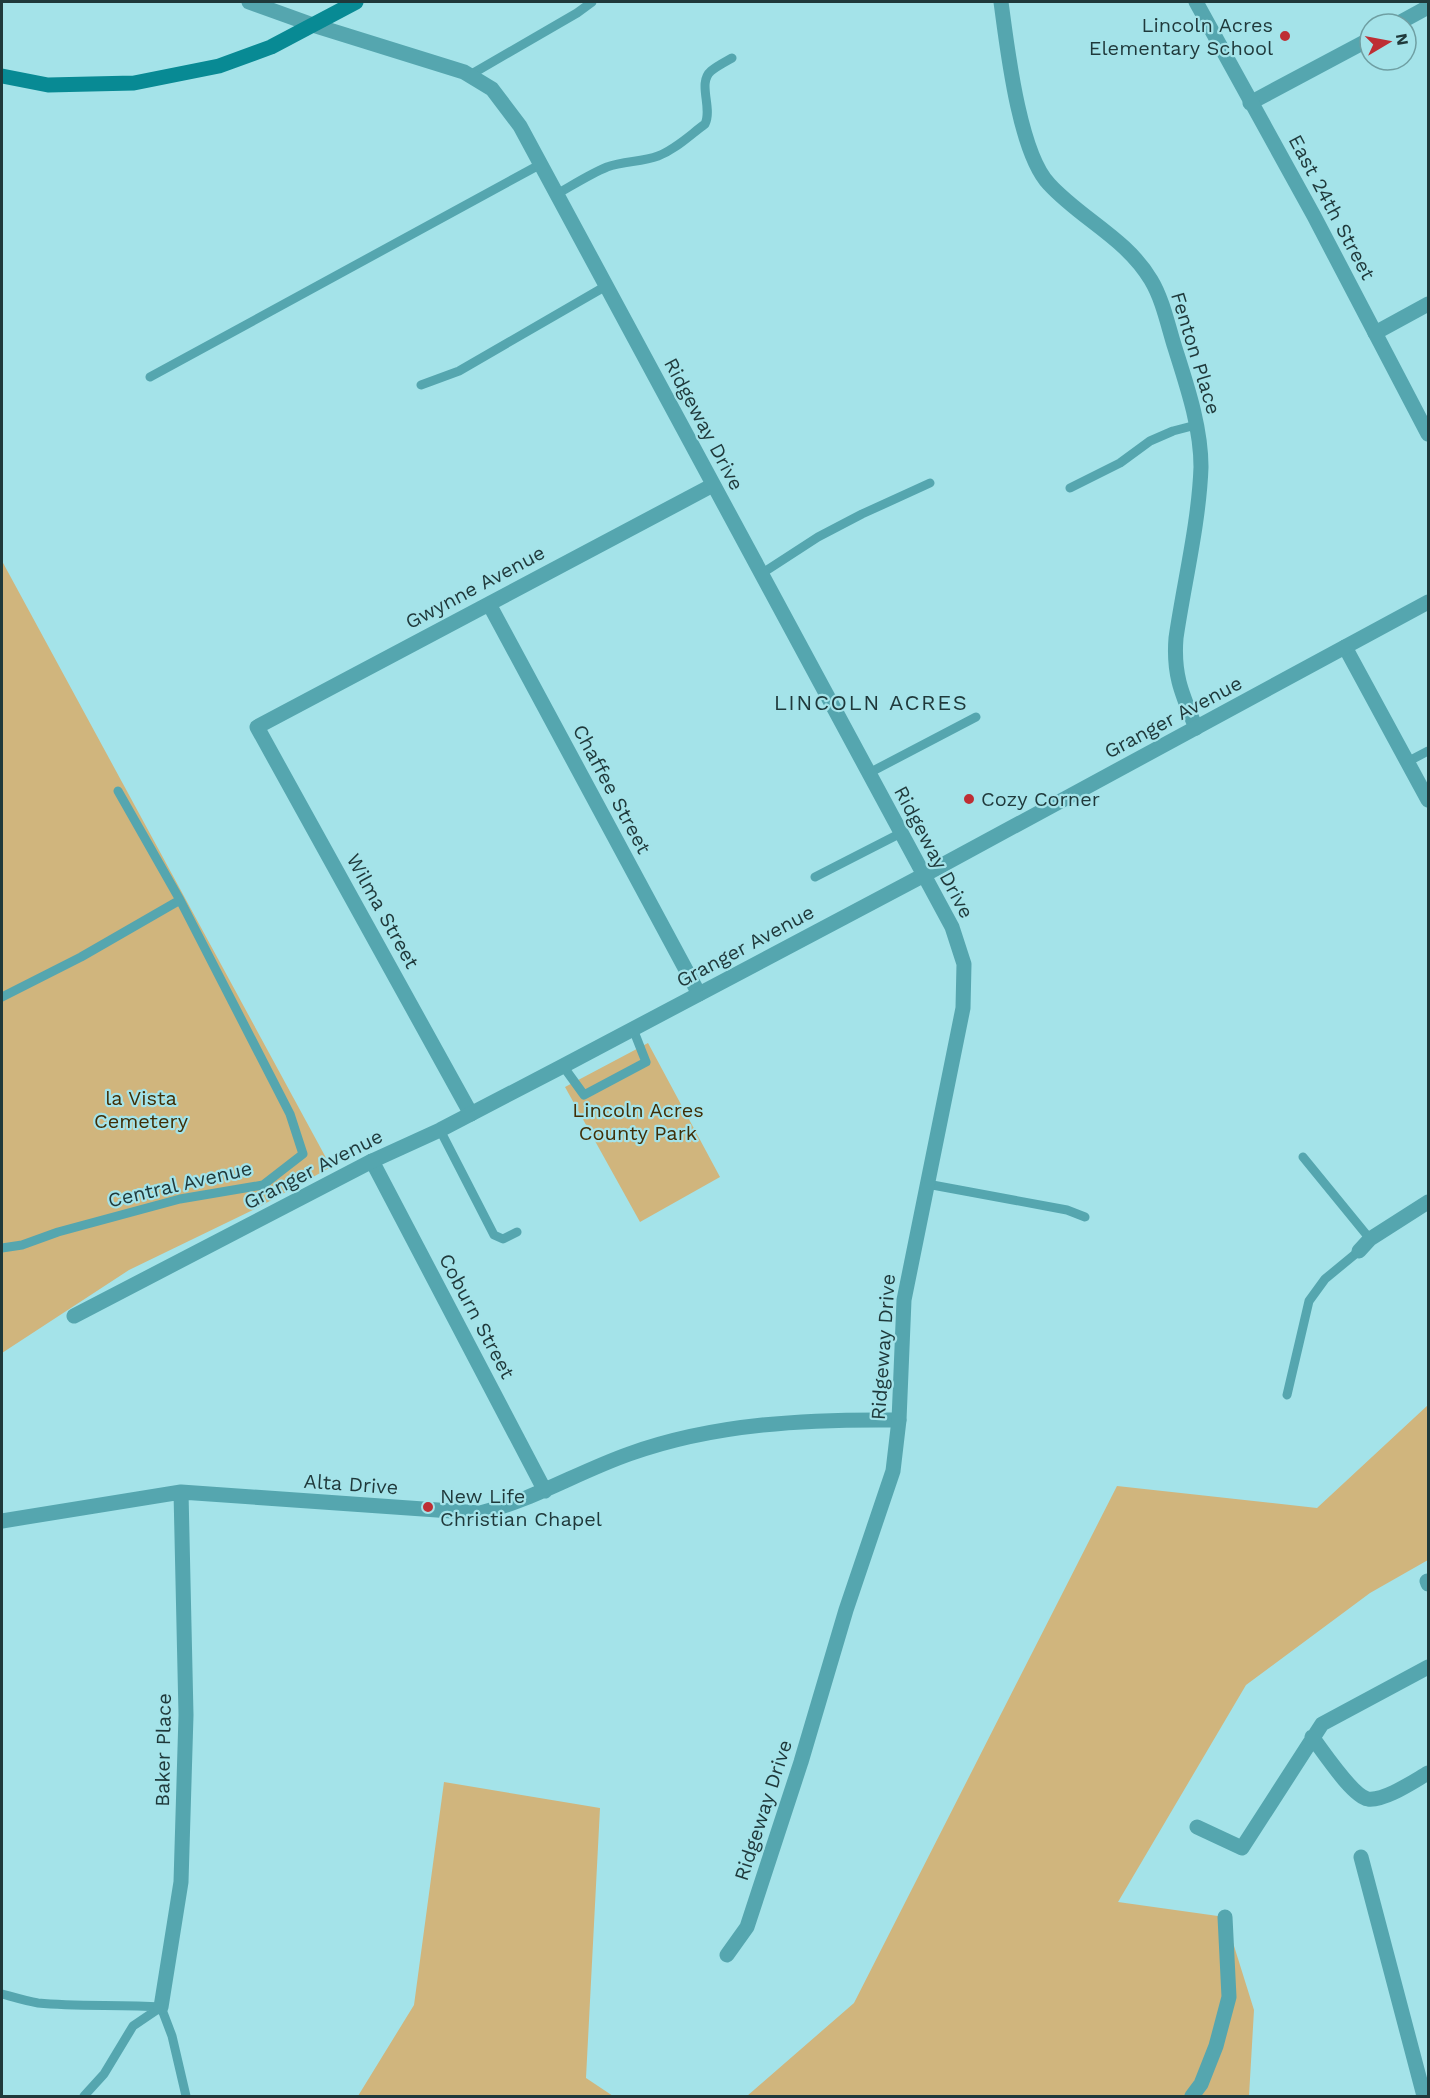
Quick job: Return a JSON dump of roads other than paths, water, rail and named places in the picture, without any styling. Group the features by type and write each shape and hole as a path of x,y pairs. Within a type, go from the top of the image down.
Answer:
{"main road":[{"path":"2,76 48,85 134,83 219,66 271,47 356,2"}],"street":[{"name":"Ridgeway Drive","path":"249,2 313,25 464,72 492,89 520,126 952,927 964,964 963,1008 904,1300 899,1420 893,1472 846,1610 801,1762 747,1927 727,1955"},
{"name":"Fenton Place","path":"1001,2 1014,89 1034,159 1047,183 1127,248 1151,280 1183,372 1196,425 1201,466 1174,659 1176,674 1196,728"},
{"name":"East 24th Street","path":"1196,2 1303,196 1428,434"},
{"path":"1250,103 1358,45"},
{"path":"1375,333 1428,304"},
{"name":"Gwynne Avenue","path":"257,727 713,485"},
{"name":"Granger Avenue","path":"74,1316 372,1161 471,1114 924,876 1428,602"},
{"name":"Chaffee Street","path":"489,603 699,993"},
{"path":"1345,647 1428,801"},
{"name":"Wilma Street","path":"257,727 471,1114"},
{"name":"Coburn Street","path":"372,1161 545,1491"},
{"path":"1359,1251 1370,1239 1428,1202"},
{"name":"Alta Drive","path":"2,1521 180,1492 480,1514 503,1508 545,1491 627,1454 671,1441 769,1424 823,1419 899,1420"},
{"name":"Baker Place","path":"161,2007 181,1882 186,1715 180,1492"},
{"path":"1197,1827 1242,1848 1322,1724 1428,1667"},
{"path":"1312,1737 1356,1793 1369,1799 1386,1796 1428,1773"},
{"path":"1361,1857 1424,2097"},
{"path":"1192,2097 1201,2084 1216,2046 1229,1997 1225,1917"}],"lane":[{"path":"470,75 592,2"},
{"path":"557,194 605,168 658,156 672,149 705,124 708,118 705,80 709,72 732,58"},
{"path":"150,377 541,165"},
{"path":"421,385 459,371 606,286"},
{"path":"1070,488 1120,463 1150,441 1173,431 1196,425"},
{"path":"761,574 818,537 930,483"},
{"path":"869,773 976,717"},
{"path":"1407,762 1428,751"},
{"name":"Granger Avenue","path":"118,791 180,900 290,1114 303,1154"},
{"path":"814,877 901,833"},
{"path":"2,997 81,957 180,900"},
{"path":"563,1066 584,1095 646,1062 633,1029"},
{"path":"440,1130 494,1235 503,1239 517,1232"},
{"name":"Central Avenue","path":"2,1248 22,1245 58,1232 180,1199 263,1185 303,1154"},
{"path":"1303,1157 1370,1239"},
{"path":"927,1184 1067,1210 1085,1216"},
{"path":"1287,1395 1309,1301 1325,1279 1359,1251"},
{"path":"2,1994 36,2003 127,2004 161,2007"},
{"path":"84,2097 104,2074 133,2026 161,2007"},
{"path":"161,2007 172,2036 186,2097"}],"place":[{"name":"Lincoln Acres Elementary School","path":"1285,36"},
{"name":"Cozy Corner","path":"969,799"},
{"name":"New Life Christian Chapel","path":"428,1507"}],"district":[{"name":"LINCOLN ACRES","path":"871,702"}],"park label":[{"name":"la Vista Cemetery","path":"141,1110"},
{"name":"Lincoln Acres County Park","path":"638,1122"}]}
